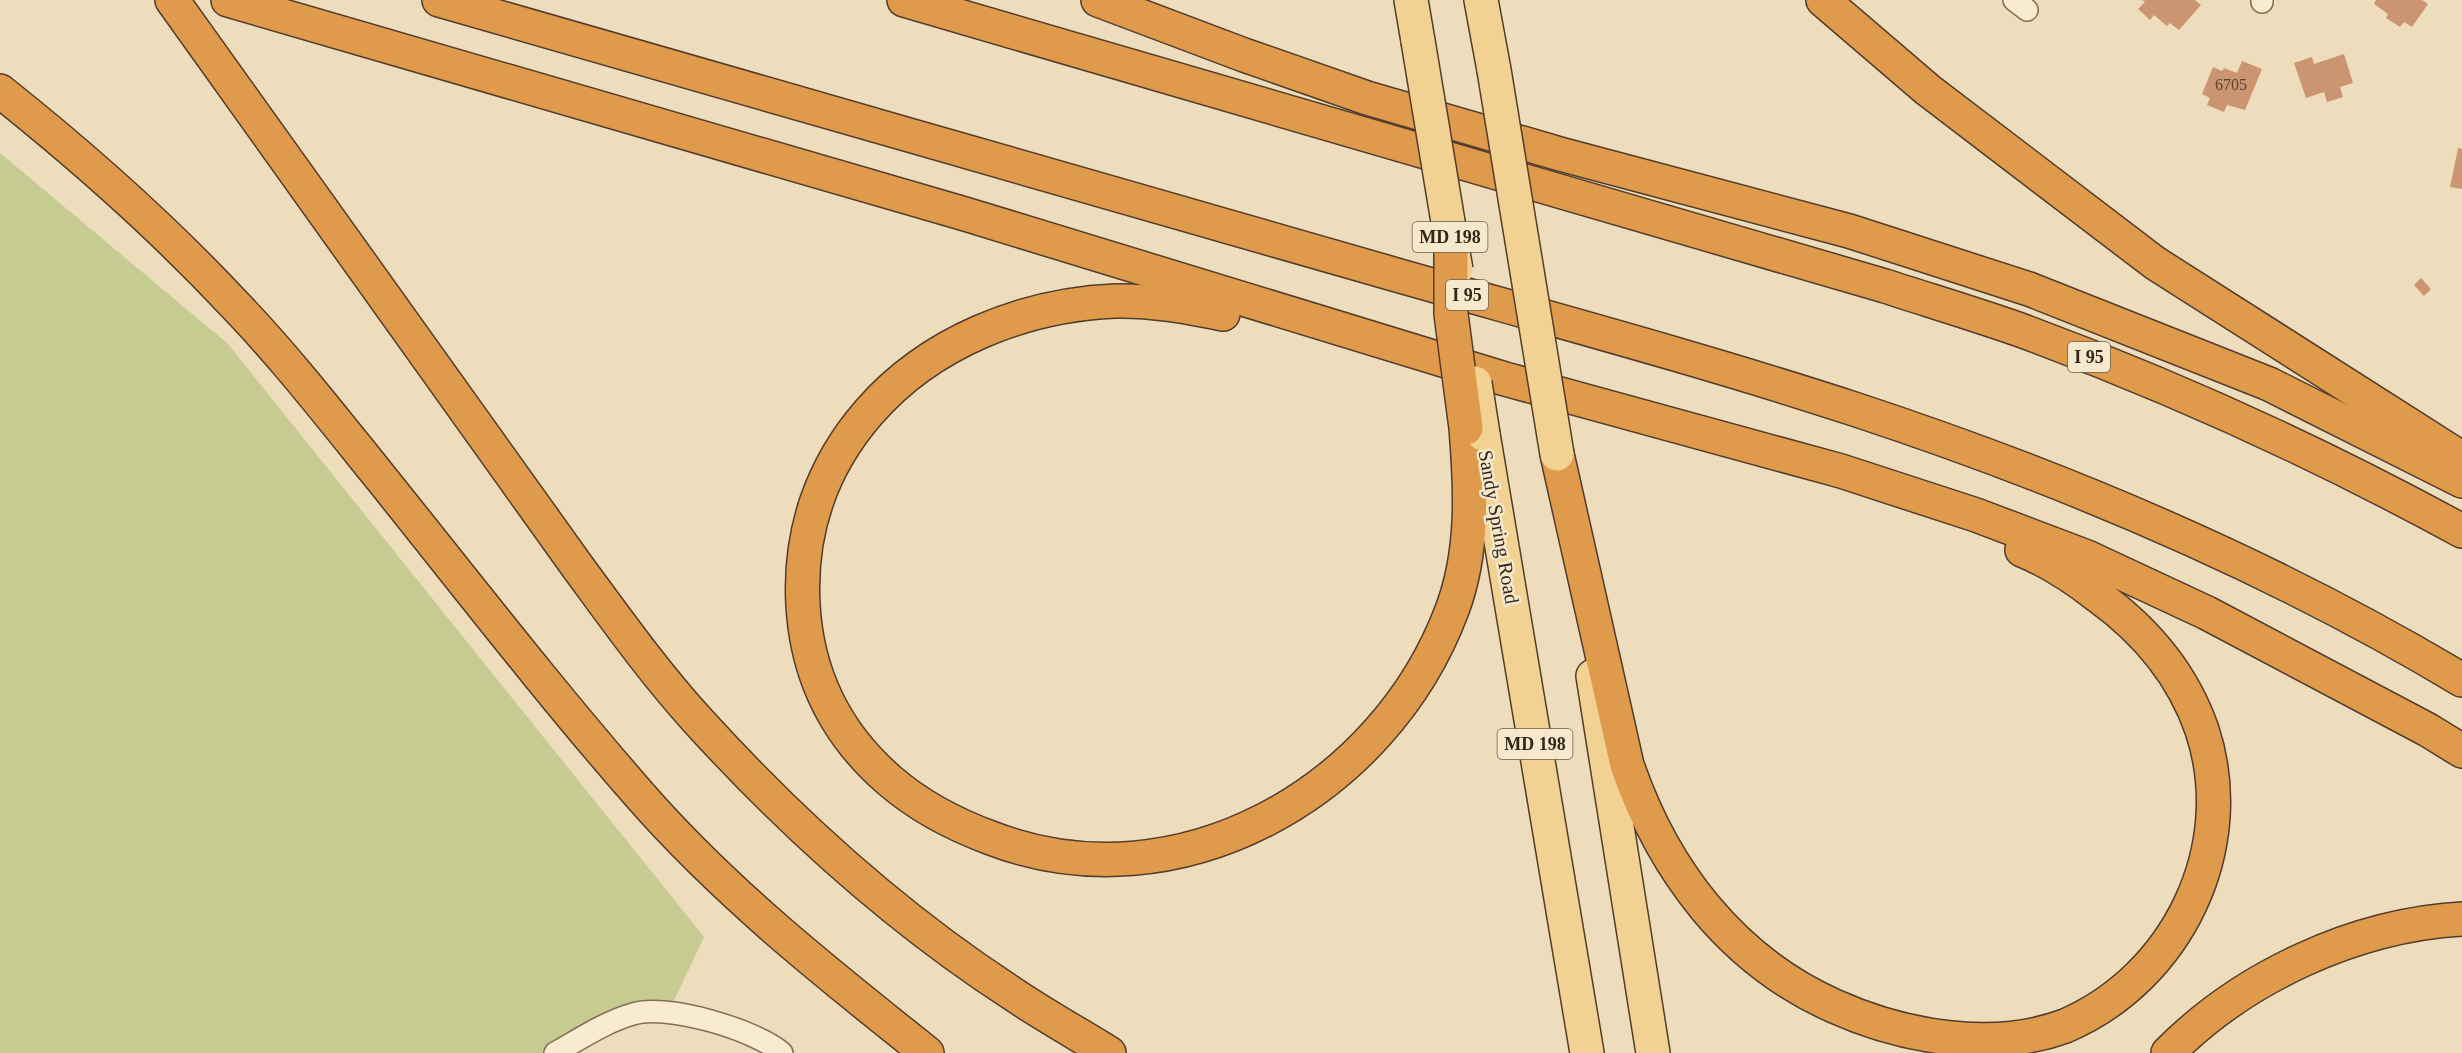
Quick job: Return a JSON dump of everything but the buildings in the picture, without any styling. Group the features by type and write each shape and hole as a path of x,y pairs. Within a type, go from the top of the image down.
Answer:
{"highway":[{"path":"172,0 577,566 642,653 700,723 770,795 839,860 926,932 1015,996 1109,1053"},
{"path":"228,0 953,210 1505,379 1684,430 1841,471 1976,515 2087,556 2303,663 2462,751"},
{"name":"I 95","path":"439,0 1635,343 1854,409 2100,501 2221,554 2329,607 2462,680"},
{"name":"I 95","path":"904,0 1885,286 2023,331 2138,376 2259,428 2385,489 2462,531"},
{"path":"941,0 1038,39"},
{"path":"1098,0 1244,56 1367,98 1560,154 1849,231 2029,289 2269,384 2462,481"},
{"path":"1822,0 1928,90 2155,263 2462,459"},
{"path":"0,91 76,151 142,211 235,304 309,389 596,744 638,794 706,865 769,924 927,1053"},
{"path":"1451,243 1451,314 1474,431 1471,510 1466,554 1453,609 1426,665 1397,711 1353,761 1305,798 1252,826 1213,842 1162,856 1113,859 1058,857 1014,847 958,826 913,800 872,765 840,728 819,681 805,631 801,571 810,517 827,473 855,427 887,392 924,362 968,337 1014,318 1056,308 1116,301 1174,304 1249,318 1505,379"},
{"path":"1557,454 1627,765 1642,807 1682,879 1709,914 1741,946 1778,975 1812,996 1899,1030 1942,1038 1983,1042 2024,1038 2063,1027 2095,1011 2131,985 2157,958 2183,922 2199,886 2208,851 2212,811 2210,773 2202,731 2182,688 2158,650 2125,615 2079,582 2032,554 1950,521 1684,430"},
{"path":"2168,1053 2216,1011 2259,983 2309,958 2357,939 2404,927 2462,919"}],"main road":[{"name":"MD 198","path":"1411,0 1451,243"},
{"name":"MD 198","path":"1481,0 1557,454 1653,1053"},
{"name":"Sandy Spring Road","path":"1474,431 1587,1053"}],"street":[{"path":"555,1053 599,1028 635,1013 668,1013 705,1018 736,1030 782,1053"}],"green space":[{"path":"0,153 227,343 704,937 668,1013 558,1053 0,1053"}]}
